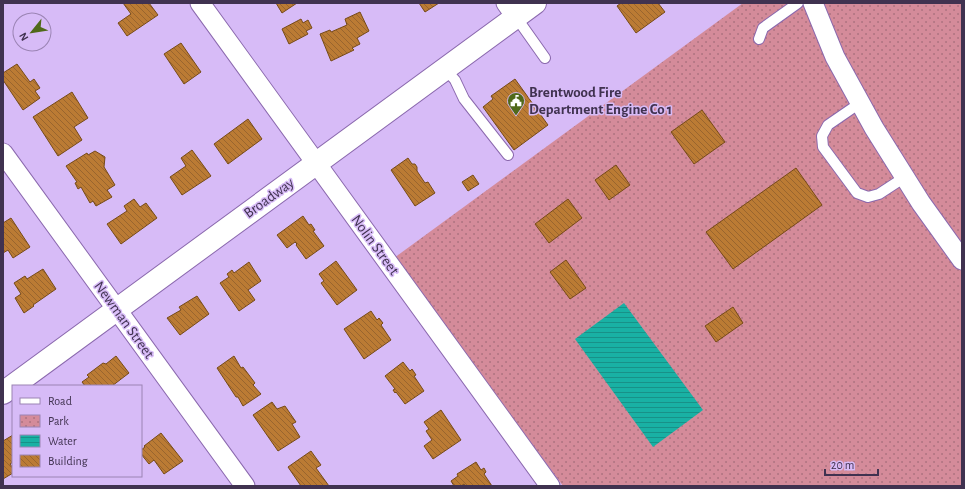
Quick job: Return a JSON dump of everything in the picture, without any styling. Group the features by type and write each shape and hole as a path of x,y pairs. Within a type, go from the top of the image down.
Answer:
{"street":[{"name":"Nolin Street","path":"200,3 550,486"},
{"name":"Broadway","path":"14,385 445,69 511,10 535,3"},
{"path":"813,3 835,57 860,103 921,203 962,260"},
{"name":"Newman Street","path":"3,153 245,486"},
{"name":"Broadway","path":"3,393 12,386"}],"lane":[{"path":"759,39 763,28 798,3"},
{"path":"806,3 824,30"},
{"path":"511,10 545,58"},
{"path":"445,69 455,80 464,99 508,155"},
{"path":"860,103 828,125 822,136 823,147 857,193 868,197 879,194 905,177"}],"green space":[{"path":"743,3 962,3 962,486 563,486 394,258"}],"water":[{"path":"624,303 703,410 653,447 575,339"}],"building":[{"path":"123,3 149,3 158,15 127,36 118,23 131,14"},
{"path":"276,3 297,3 282,13"},
{"path":"419,3 439,3 425,12"},
{"path":"621,3 658,3 665,12 636,33 617,6"},
{"path":"360,12 369,31 357,38 360,44 352,48 354,50 331,61 320,34 330,30 331,32 347,25 345,19"},
{"path":"301,19 303,23 308,20 312,28 306,31 308,34 289,44 282,29"},
{"path":"181,43 201,72 184,84 164,54"},
{"path":"17,64 30,82 34,79 40,88 35,91 40,98 23,110 3,80 3,73"},
{"name":"Brentwood Fire Department Engine Co 1","path":"515,79 548,125 514,150 483,107 493,99 491,96"},
{"path":"72,92 88,118 74,127 82,140 58,156 33,117"},
{"path":"702,110 725,142 694,164 671,132"},
{"path":"248,119 262,139 228,164 214,144"},
{"path":"192,150 211,176 182,195 170,177 186,166 181,158"},
{"path":"95,151 105,157 104,167 115,185 107,190 112,197 96,206 93,201 90,203 81,187 78,189 75,183 77,182 66,166 87,153 88,155"},
{"path":"408,158 412,164 415,164 417,171 425,183 428,182 435,193 415,206 391,170"},
{"path":"616,165 630,185 609,200 595,180"},
{"path":"796,168 822,205 733,269 706,232"},
{"path":"473,175 479,184 468,191 462,182"},
{"path":"134,199 140,207 146,203 157,218 121,244 107,224 127,211 124,206"},
{"path":"568,199 582,218 549,243 535,224"},
{"path":"303,216 309,225 311,224 315,230 313,231 324,246 306,259 295,242 287,248 277,235"},
{"path":"11,218 30,247 13,258 8,250 3,253 3,223"},
{"path":"566,260 586,288 570,299 550,272"},
{"path":"336,261 357,290 337,305 321,283 324,281 319,274"},
{"path":"249,262 261,281 248,290 255,300 239,311 220,283 229,277 227,274 232,270 234,273"},
{"path":"43,269 56,289 24,313 15,298 21,294 14,283 25,276 27,279"},
{"path":"197,296 209,314 180,335 167,318 181,310 179,307"},
{"path":"733,307 743,323 716,342 705,326"},
{"path":"371,311 377,320 379,318 383,323 381,325 391,340 364,359 344,329"},
{"path":"116,356 129,373 113,385 84,385 82,382 89,377 87,375 103,363 106,364"},
{"path":"234,356 241,368 243,367 255,383 253,385 261,394 243,406 217,368"},
{"path":"403,362 410,371 412,369 416,375 414,376 424,391 405,404 396,392 395,393 393,390 395,389 385,376"},
{"path":"272,402 277,409 285,406 296,422 292,424 300,437 278,451 253,415"},
{"path":"441,410 461,440 433,459 424,446 432,440 426,431 429,429 424,422"},
{"path":"161,433 183,461 164,474 154,460 149,464 142,455 142,449 145,447 144,446"},
{"path":"12,436 12,463 10,464 12,467 12,474 3,479 3,441"},
{"path":"311,451 321,465 316,468 329,486 301,486 288,467"},
{"path":"476,462 481,470 484,468 486,472 484,474 492,486 465,486 464,484 461,486 454,486 451,481 458,476 457,474"}],"place":[{"name":"Brentwood Fire Department Engine Co 1","path":"516,116"}]}
